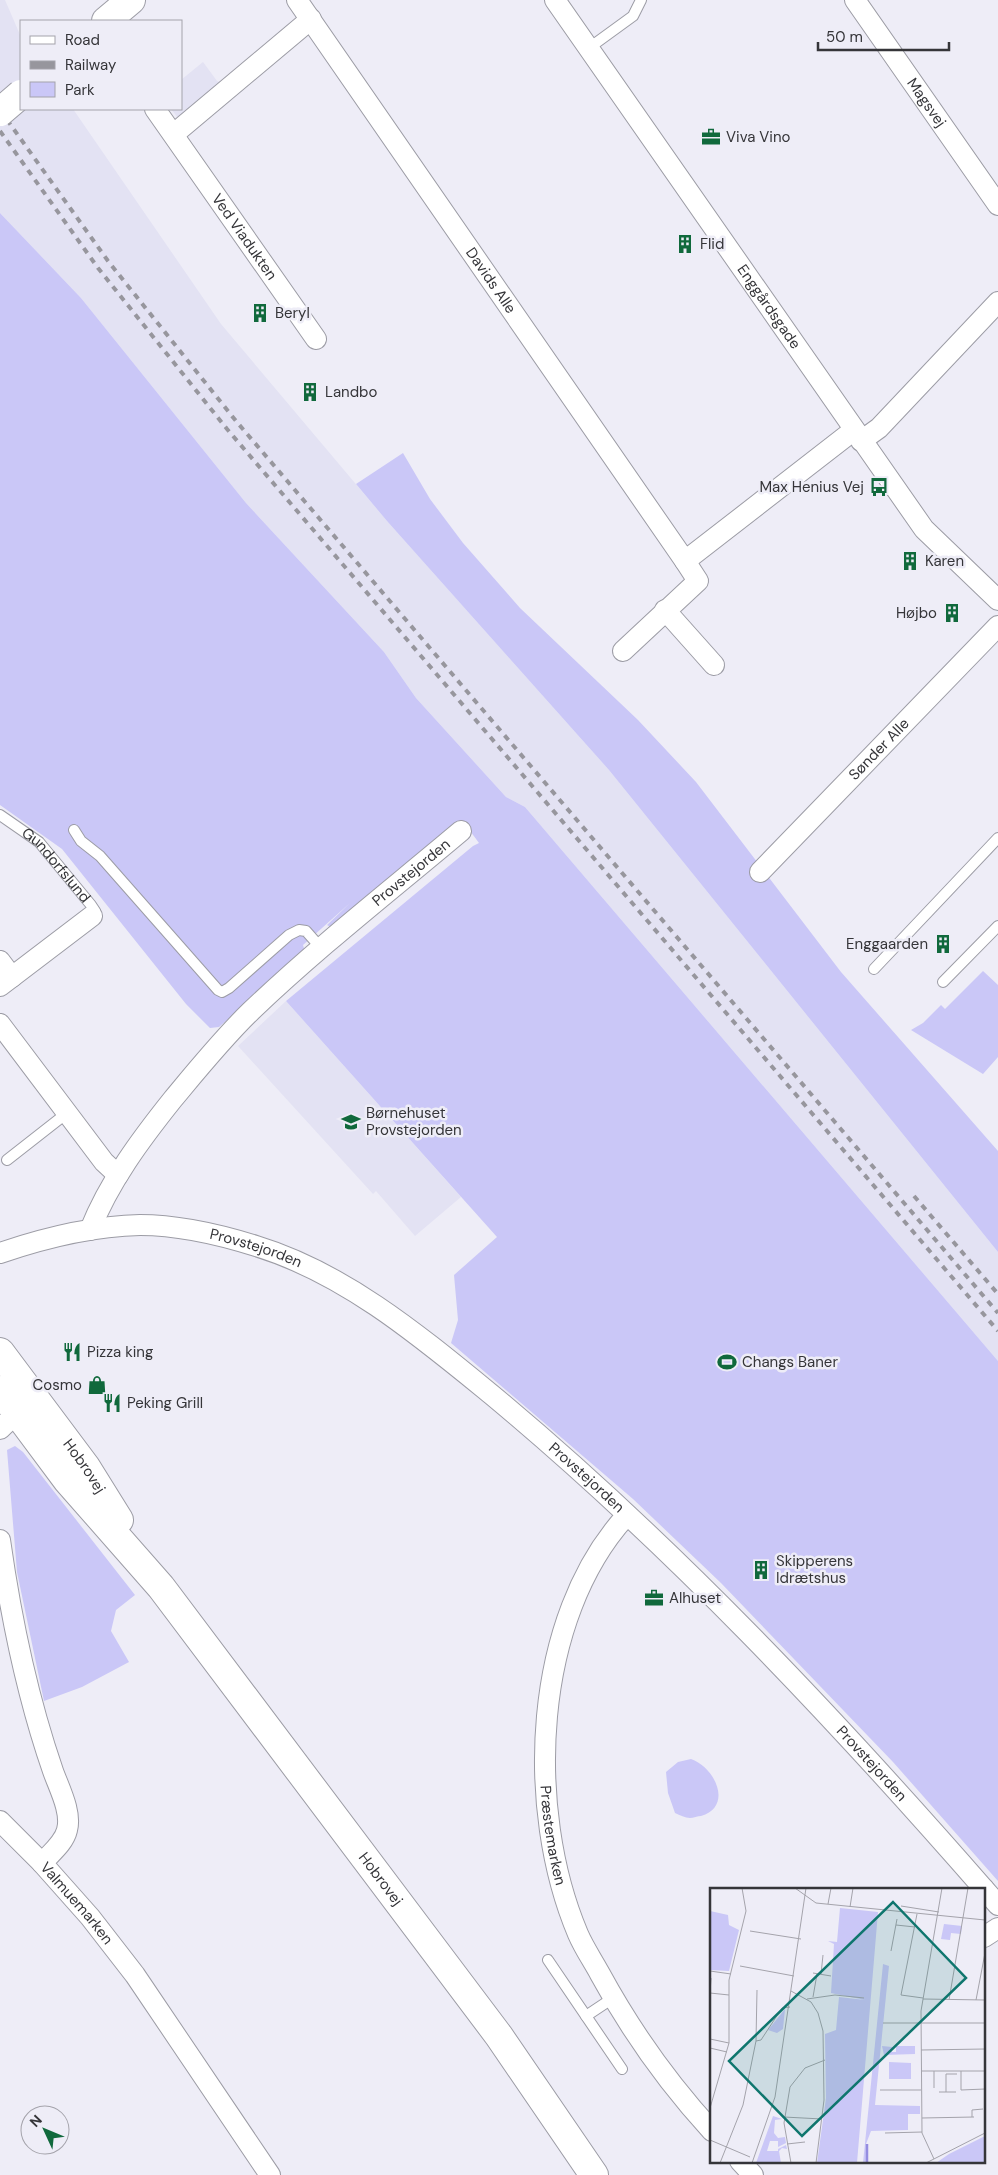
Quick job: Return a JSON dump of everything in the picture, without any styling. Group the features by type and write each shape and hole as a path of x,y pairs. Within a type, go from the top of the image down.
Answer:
{"main road":[{"path":"107,20 131,0"},
{"path":"0,112 20,95"},
{"name":"Hobrovej","path":"0,1352 17,1413"},
{"name":"Hobrovej","path":"0,1390 17,1413 86,1467 161,1587 500,2036 594,2175"}],"street":[{"name":"Davids Alle","path":"298,0 698,581 622,652"},
{"name":"Enggårdsgade","path":"555,0 924,529 998,600"},
{"name":"Magsvej","path":"855,0 998,205"},
{"path":"174,134 311,19"},
{"name":"Ved Viadukten","path":"156,110 316,339"},
{"path":"685,561 858,436 879,428 998,302"},
{"path":"665,610 714,665"},
{"name":"Sønder Alle","path":"760,872 998,626"},
{"name":"Provstejorden","path":"90,1230 98,1208 118,1175 156,1121 203,1063 250,1012 321,948 461,831"},
{"name":"Gundorfslund","path":"4,975 92,916"},
{"path":"0,1024 104,1162 118,1175"},
{"name":"Provstejorden","path":"0,1253 24,1245 90,1230 141,1225 209,1234 259,1246 303,1265 338,1284 425,1341 550,1444 627,1514 756,1641 894,1786 983,1888"},
{"name":"Præstemarken","path":"627,1514 601,1545 579,1589 567,1622 551,1683 544,1749 545,1791 562,1889 579,1935 613,1998 668,2080 710,2129"},
{"name":"Valmuemarken","path":"0,1540 7,1592 22,1662 45,1748 68,1815 68,1829 63,1841 42,1863 90,1918 135,1975 270,2175"},
{"path":"0,1821 42,1863"},
{"name":"Provstejorden","path":"986,1891 998,1905"},
{"path":"986,1936 998,1928"}],"lane":[{"path":"588,48 633,16 641,0"},
{"name":"Gundorfslund","path":"0,815 39,842 95,910 92,916"},
{"path":"74,830 81,841 100,856 218,990 222,992 289,935 299,930 306,931 321,948"},
{"path":"874,969 998,838"},
{"path":"943,982 998,926"},
{"path":"6,1160 67,1113"},
{"path":"548,1960 622,2069"},
{"path":"586,2016 613,1998"}],"shaded area":[{"path":"0,0 5,0 20,35 20,110 74,110 221,324 387,521 609,770 998,1252 998,1361 525,807 506,797 416,698 384,652 246,503 81,298 0,213"},
{"path":"203,62 217,81 227,85 182,123 172,110 182,110 182,79"},
{"name":"Børnehuset Provstejorden","path":"286,1001 461,1197 415,1236 376,1191 373,1194 238,1046"}],"green space":[{"path":"0,213 81,298 246,503 384,652 416,698 506,797 525,807 998,1361 998,1881 893,1762 721,1583 633,1499 451,1343 458,1320 454,1275 497,1237 286,1001 479,843 465,824 334,929 327,925 350,903 303,945 305,952 219,1027 210,1028 186,1004 62,849 0,805"},
{"path":"403,453 430,499 463,543 520,608 638,720 696,782 841,972 998,1151 998,1252 609,770 356,484"},
{"path":"983,971 998,985 998,1057 983,1074 911,1030 923,1023 941,1005 945,1009"},
{"path":"15,1446 23,1452 135,1595 116,1610 111,1631 129,1662 82,1687 44,1701 17,1572 7,1450"},
{"path":"691,1759 708,1770 714,1779 718,1796 716,1805 711,1811 701,1816 690,1818 675,1813 668,1793 666,1772 678,1762"}],"railway":[{"path":"0,110 108,261 236,421 998,1313"},
{"path":"0,131 98,268 227,429 998,1331"},
{"path":"914,1196 998,1294"}],"place":[{"name":"Viva Vino","path":"711,137"},
{"name":"Flid","path":"685,244"},
{"name":"Beryl","path":"260,313"},
{"name":"Landbo","path":"310,392"},
{"name":"Max Henius Vej","path":"879,487"},
{"name":"Karen","path":"910,561"},
{"name":"Højbo","path":"952,613"},
{"name":"Enggaarden","path":"943,944"},
{"name":"Børnehuset Provstejorden","path":"351,1122"},
{"name":"Pizza king","path":"72,1352"},
{"name":"Changs Baner","path":"727,1362"},
{"name":"Cosmo","path":"97,1385"},
{"name":"Peking Grill","path":"112,1403"},
{"name":"Skipperens Idrætshus","path":"761,1570"},
{"name":"Alhuset","path":"654,1598"}]}
